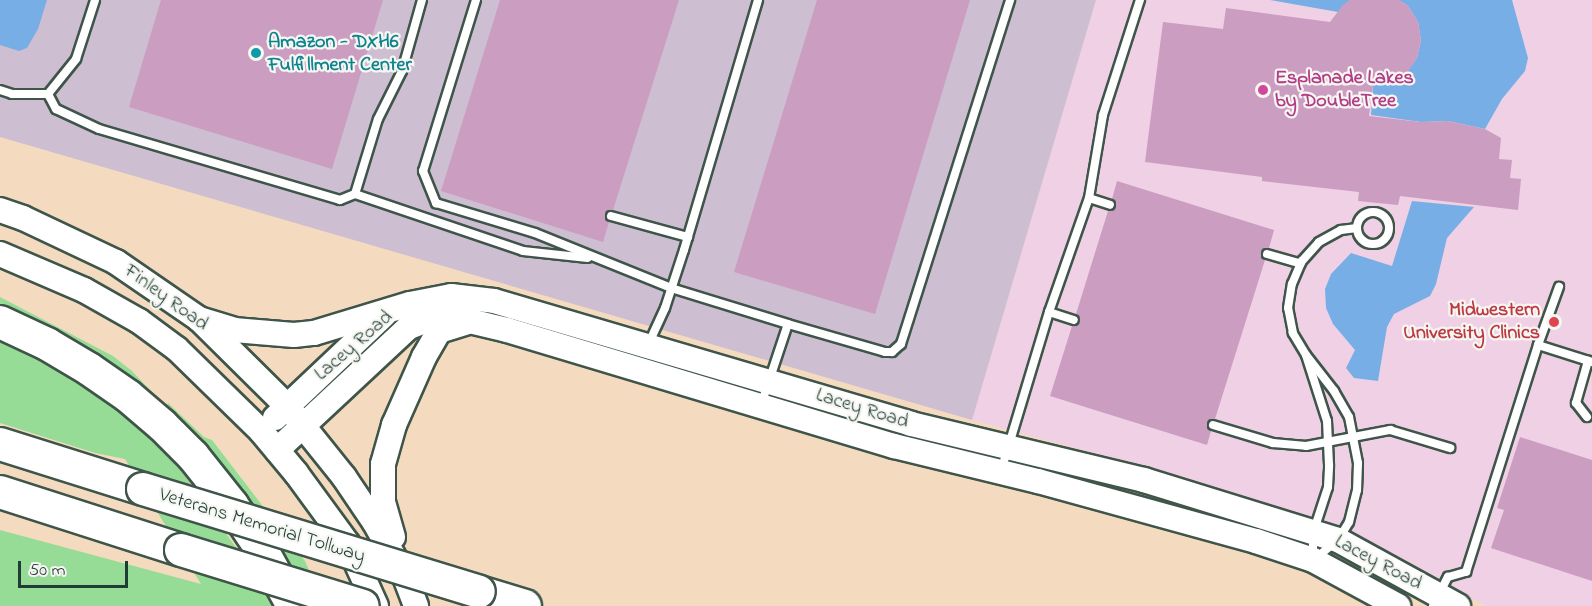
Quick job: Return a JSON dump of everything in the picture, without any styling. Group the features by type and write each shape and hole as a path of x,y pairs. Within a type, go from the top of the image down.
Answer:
{"highway":[{"path":"0,322 47,344 89,369 128,396 162,425 193,456 232,505 262,550 293,606"},
{"name":"Veterans Memorial Tollway","path":"0,444 525,606"},
{"path":"0,492 363,606"},
{"path":"0,507 128,534"}],"main road":[{"name":"Finley Road","path":"0,210 23,218 116,262 199,319 287,406 351,486 405,577 416,606"},
{"name":"Finley Road","path":"0,254 84,290 139,321 177,349 261,431 277,450 348,544 376,606"},
{"name":"Lacey Road","path":"261,431 389,310 451,296 494,301 760,406 894,446 1138,507 1312,560 1398,606"},
{"path":"199,319 234,330 294,336 314,333 389,310"},
{"name":"Lacey Road","path":"303,426 409,327 437,316 475,321 644,359 768,381 911,424 1144,480 1338,540 1443,602"},
{"path":"405,577 382,502 383,464 394,425 424,357 439,331 475,321"},
{"path":"277,450 303,426"}],"lane":[{"path":"48,94 76,59 95,0"},
{"path":"355,194 378,119 402,71 422,0"},
{"path":"476,0 423,171 436,203 535,233 671,288 885,352 892,352 901,344 1010,0"},
{"path":"644,359 688,237 758,0"},
{"path":"1001,473 1006,447 1049,312 1089,198 1102,115 1140,0"},
{"path":"0,90 12,94 48,94"},
{"path":"48,94 56,109 99,129 340,200 355,194 524,251 600,260"},
{"path":"1089,198 1110,205"},
{"path":"611,216 688,237"},
{"path":"1312,560 1338,540 1348,522 1357,490 1358,464 1349,417 1305,355 1293,333 1288,308 1292,284 1301,264 1319,242 1341,230 1357,228"},
{"path":"1267,254 1301,264"},
{"path":"1443,602 1448,577 1466,572 1558,287"},
{"path":"1049,312 1074,320"},
{"path":"760,406 788,324"},
{"path":"1538,345 1590,361 1576,403 1587,417"},
{"path":"1305,355 1327,421 1328,442 1328,487 1313,533 1312,560"},
{"path":"1213,425 1273,442 1306,446 1390,430 1450,448"}],"shaded area":[{"path":"0,0 1096,0 972,420 0,137"},
{"path":"1096,0 1592,0 1592,606 1485,606 1369,540 1295,512 1168,473 972,420"}],"green space":[{"path":"0,297 113,356 132,371 166,407 168,403 204,437 212,440 305,561 325,606 309,606 290,564 241,496 0,310"},
{"path":"0,340 42,361 114,407 172,458 278,606 0,606 0,530 201,584 125,459 95,453 0,423"}],"water":[{"path":"0,0 47,0 38,29 27,48 19,51 0,45"},
{"path":"1270,0 1350,0 1338,12"},
{"path":"1399,0 1512,0 1528,58 1525,71 1502,99 1485,129 1448,121 1421,122 1371,115 1373,85 1391,82 1406,73 1417,58 1421,40 1418,22 1408,6"},
{"path":"1412,201 1474,207 1447,238 1436,284 1430,296 1394,314 1387,327 1378,381 1354,378 1346,368 1355,350 1333,324 1326,308 1325,289 1331,274 1351,253 1392,266"}],"building":[{"name":"Amazon - DXH6 Fulfillment Center","path":"161,0 383,0 332,169 129,107"},
{"path":"500,0 679,0 613,210 605,214 609,222 603,242 441,191"},
{"path":"817,0 970,0 875,314 734,272"},
{"path":"1350,0 1399,0 1408,6 1418,22 1421,40 1417,58 1407,73 1391,82 1373,85 1369,116 1421,122 1448,121 1485,129 1501,138 1499,159 1512,160 1510,178 1521,179 1518,210 1400,196 1398,205 1358,201 1359,192 1262,181 1262,177 1145,162 1163,22 1223,29 1226,8 1330,22 1343,5"},
{"path":"1117,181 1274,230 1269,248 1261,252 1265,260 1215,419 1207,423 1211,431 1207,445 1050,396 1072,326 1080,321 1076,314 1108,211 1116,206 1112,199"},
{"path":"1520,437 1592,460 1592,581 1491,548 1504,510 1497,508"}],"place":[{"name":"Amazon - DXH6 Fulfillment Center","path":"256,53"},
{"name":"Esplanade Lakes by DoubleTree","path":"1263,90"},
{"name":"Midwestern University Clinics","path":"1554,322"}]}
